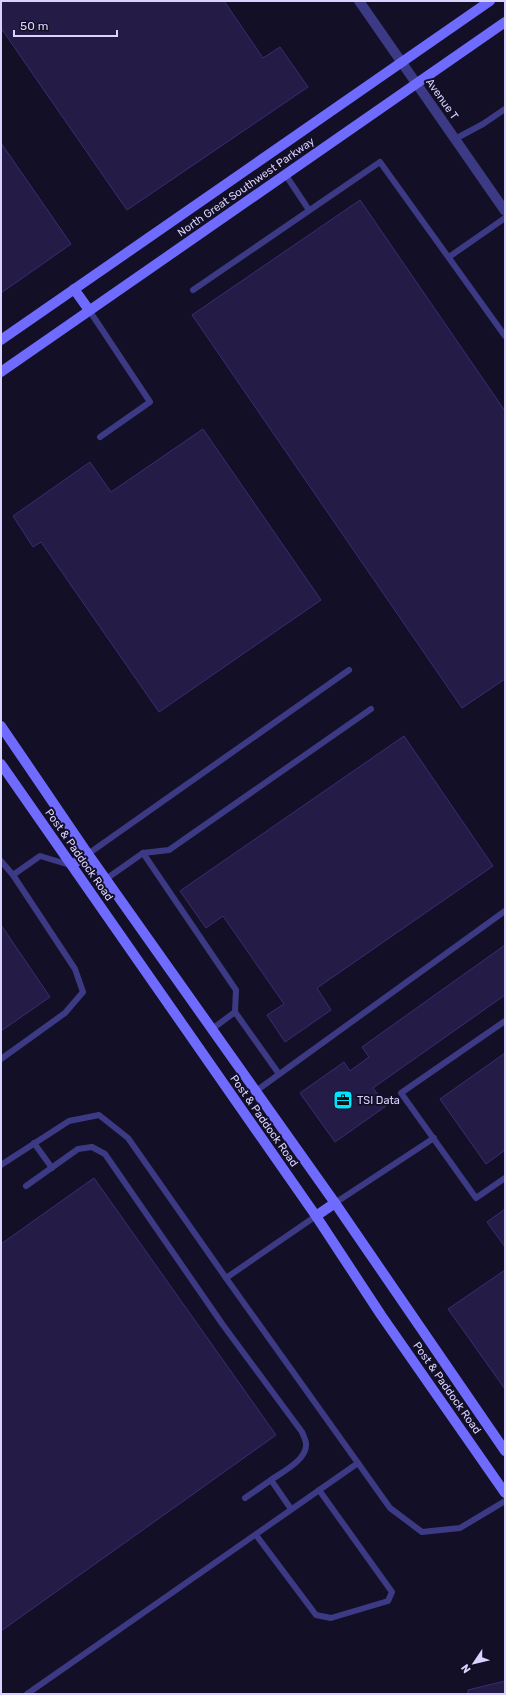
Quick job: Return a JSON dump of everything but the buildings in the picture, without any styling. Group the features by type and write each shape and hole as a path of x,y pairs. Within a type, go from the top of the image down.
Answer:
{"street":[{"name":"Avenue T","path":"359,1 505,211"},
{"name":"North Great Southwest Parkway","path":"1,340 490,1"},
{"name":"North Great Southwest Parkway","path":"1,372 505,22"},
{"path":"74,289 89,310"},
{"name":"Post & Paddock Road","path":"1,726 88,854 335,1203 505,1451"},
{"name":"Post & Paddock Road","path":"1,764 316,1216 381,1315 505,1493"},
{"path":"72,866 88,854"},
{"path":"316,1216 335,1203"}],"lane":[{"path":"455,139 483,124 505,109"},
{"path":"194,290 380,162 505,336"},
{"path":"285,174 309,210"},
{"path":"449,257 505,218"},
{"path":"89,310 150,402 100,437"},
{"path":"88,854 349,670"},
{"path":"106,879 143,853 169,850 371,708"},
{"path":"143,853 236,990 235,1012 279,1074"},
{"path":"13,875 40,856 72,866"},
{"path":"1,861 13,875 75,968 83,992 65,1012 1,1059"},
{"path":"256,1091 505,911"},
{"path":"212,1029 235,1012"},
{"path":"505,1021 400,1093 476,1198 505,1178"},
{"path":"1,1165 68,1121 99,1115 128,1138 390,1508 422,1532 460,1528 505,1501"},
{"path":"335,1203 434,1138"},
{"path":"34,1143 52,1168"},
{"path":"26,1186 78,1149 92,1147 105,1154 223,1325 302,1432 306,1444 305,1452 298,1460 245,1498"},
{"path":"226,1278 316,1216"},
{"path":"27,1694 358,1463"},
{"path":"271,1480 292,1509"},
{"path":"256,1535 316,1615 331,1618 388,1601 392,1592 319,1490"}],"place":[{"name":"TSI Data","path":"343,1100"}]}
